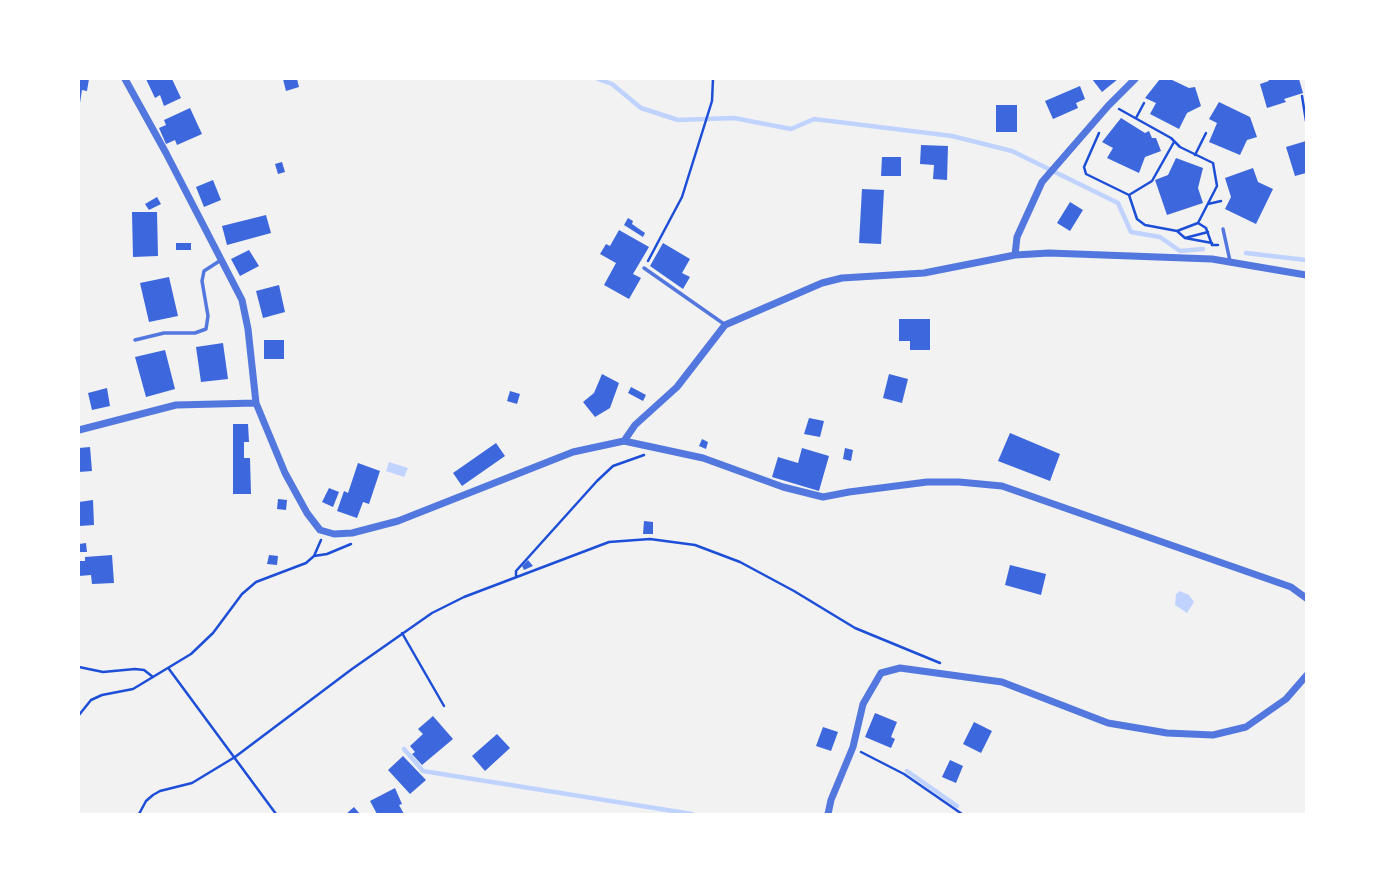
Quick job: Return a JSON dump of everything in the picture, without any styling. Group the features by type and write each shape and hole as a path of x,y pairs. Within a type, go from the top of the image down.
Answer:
{"street":[{"path":"124,79 242,300 256,403 285,473 307,513 320,530 334,534 352,533 398,521 573,452 624,441 703,458 783,487 823,497 927,482 1002,486 1291,587 1306,598"},
{"path":"1015,255 1017,237 1042,182 1135,79"},
{"path":"624,441 635,425 677,387 725,325 822,283 842,278 924,273 1015,255 1049,253 1212,259 1306,275"},
{"path":"79,429 176,405 256,403"},
{"path":"828,814 853,747 863,704 881,673 900,668 1002,682 1108,723 1167,733 1213,735 1246,727 1286,699 1306,676"}],"lane":[{"path":"1223,229 1230,263"},
{"path":"135,341 164,332 195,334 206,329 208,317 202,281 204,271 221,260"},
{"path":"644,268 725,325"}],"path":[{"path":"644,268 663,237 682,197 712,101 713,79"},
{"path":"1302,96 1306,121"},
{"path":"1136,118 1144,103"},
{"path":"1121,111 1180,147 1213,163 1217,186 1198,223 1177,231"},
{"path":"1103,124 1084,167 1086,174 1129,195 1137,219 1145,225 1177,231 1185,238 1211,241 1206,228 1198,223"},
{"path":"1195,155 1206,133"},
{"path":"1129,195 1152,181 1174,142"},
{"path":"1208,204 1221,201"},
{"path":"1185,238 1208,232"},
{"path":"516,577 516,570 597,481 613,466 642,456 652,446"},
{"path":"79,715 91,700 133,689 191,654 213,633 242,594 256,582 306,563 314,556 321,540 320,530"},
{"path":"139,814 153,795 192,783 235,757 432,613 464,597 609,542 650,539 695,545 740,562 855,628 938,662 950,673"},
{"path":"402,633 444,706"},
{"path":"79,667 112,673 145,670 153,677"},
{"path":"169,669 276,814"},
{"path":"853,747 904,774 962,814"}],"water":[{"path":"389,462 408,468 404,477 386,471"},
{"path":"1180,591 1189,595 1194,602 1187,613 1175,605 1176,594"}],"building":[{"path":"79,79 89,79 87,91 82,90 80,103"},
{"path":"146,79 172,79 181,98 164,106 160,95 155,98"},
{"path":"283,79 297,79 299,87 286,91"},
{"path":"1092,79 1118,79 1102,92"},
{"path":"1160,79 1170,79 1189,88 1195,87 1201,106 1187,113 1179,129 1150,114 1156,103 1145,98"},
{"path":"1268,79 1299,79 1303,93 1267,108 1260,84 1269,81"},
{"path":"1080,86 1085,99 1076,103 1078,108 1053,119 1045,101"},
{"path":"1219,102 1250,117 1257,137 1247,140 1240,155 1209,142 1217,123 1209,119"},
{"path":"996,105 1017,105 1017,132 996,132"},
{"path":"190,108 202,134 177,145 175,140 166,144 159,128 166,125 164,120"},
{"path":"1121,118 1145,133 1149,131 1152,138 1156,138 1161,151 1145,157 1139,173 1107,158 1113,148 1102,142"},
{"path":"1306,141 1306,173 1295,176 1286,147"},
{"path":"921,145 948,146 947,180 933,179 934,165 920,164"},
{"path":"882,157 901,157 901,176 881,176"},
{"path":"1176,158 1203,168 1198,188 1203,203 1167,215 1155,180 1168,175"},
{"path":"282,162 285,172 278,174 275,164"},
{"path":"1253,168 1258,182 1273,189 1256,224 1225,209 1231,197 1225,178"},
{"path":"213,180 221,200 204,207 196,187"},
{"path":"862,189 884,190 881,244 859,243"},
{"path":"157,197 161,204 149,210 145,204"},
{"path":"1070,202 1083,210 1070,231 1057,223"},
{"path":"132,212 157,212 158,256 133,257"},
{"path":"266,215 271,233 227,245 222,226"},
{"path":"628,218 645,233 643,237 624,225"},
{"path":"619,230 649,247 633,274 641,278 629,299 604,285 616,263 600,254 606,244 610,246"},
{"path":"176,243 191,243 191,250 176,250"},
{"path":"663,243 690,259 682,273 690,277 683,289 650,266"},
{"path":"249,250 259,266 240,276 231,259"},
{"path":"169,277 178,316 149,322 140,283"},
{"path":"279,285 285,312 263,318 256,291"},
{"path":"899,319 930,319 930,350 910,350 910,341 899,341"},
{"path":"264,340 284,340 284,359 264,359"},
{"path":"223,343 228,379 201,382 196,347"},
{"path":"165,350 175,389 146,397 135,357"},
{"path":"602,374 619,383 610,408 595,417 583,402 594,393"},
{"path":"889,374 908,379 902,403 883,398"},
{"path":"631,387 646,395 643,401 628,393"},
{"path":"107,388 110,406 92,410 88,393"},
{"path":"510,391 520,394 517,404 507,401"},
{"path":"809,418 824,421 820,437 804,434"},
{"path":"233,424 248,424 249,442 244,442 244,458 250,458 251,494 233,494"},
{"path":"1010,433 1060,454 1050,481 998,461"},
{"path":"702,439 708,442 706,449 699,446"},
{"path":"496,443 505,456 462,486 453,473"},
{"path":"90,447 92,471 79,472 79,448"},
{"path":"802,448 829,456 819,491 772,477 778,457 798,463"},
{"path":"845,448 853,450 851,461 843,459"},
{"path":"358,463 380,471 369,504 363,502 357,518 337,511 344,491 348,493"},
{"path":"329,488 339,492 333,507 322,502"},
{"path":"278,499 287,500 286,510 277,509"},
{"path":"93,500 94,525 79,526 79,502"},
{"path":"644,521 653,522 653,534 643,534"},
{"path":"86,543 87,552 79,552 79,544"},
{"path":"112,555 114,583 92,584 91,575 79,576 79,561 85,561 85,557"},
{"path":"269,555 278,556 277,565 267,564"},
{"path":"528,560 533,566 524,570 522,566"},
{"path":"1010,565 1046,574 1041,595 1005,585"},
{"path":"875,713 897,722 891,737 895,739 891,748 865,737"},
{"path":"433,716 453,739 422,765 412,754 415,752 410,746 423,734 418,729"},
{"path":"974,722 992,731 981,753 963,744"},
{"path":"823,727 838,732 831,751 816,746"},
{"path":"497,734 510,748 485,771 472,756"},
{"path":"403,756 426,780 410,794 388,770"},
{"path":"950,760 963,766 956,783 942,777"},
{"path":"395,788 404,814 377,814 370,801"},
{"path":"354,807 360,814 346,814"}],"waterway":[{"path":"598,79 612,84 641,108 678,120 734,118 791,129 814,119 952,136 1012,151 1118,203 1131,232 1160,237 1180,251 1203,249"},
{"path":"1246,253 1306,260"},
{"path":"404,749 423,771 692,814"},
{"path":"907,771 957,806"}]}
